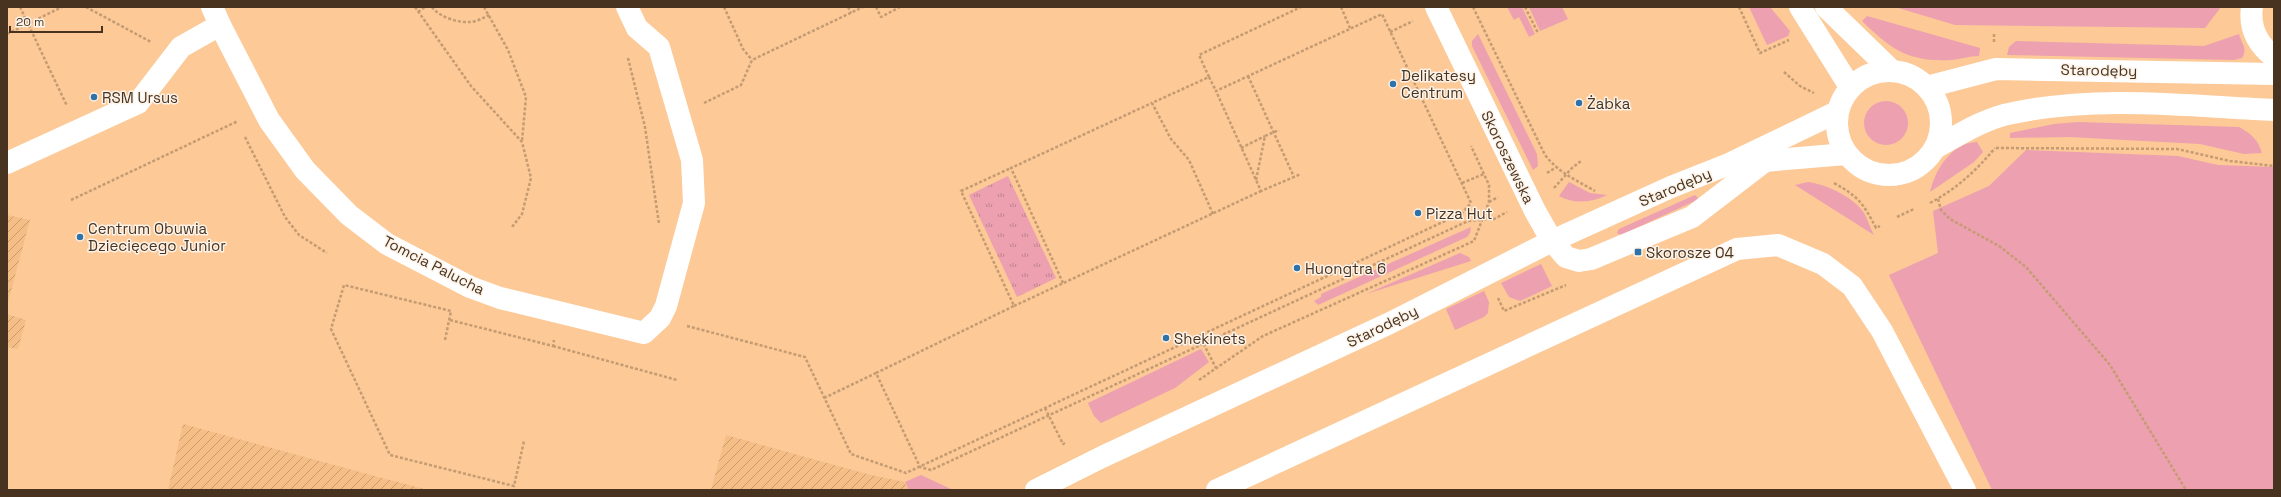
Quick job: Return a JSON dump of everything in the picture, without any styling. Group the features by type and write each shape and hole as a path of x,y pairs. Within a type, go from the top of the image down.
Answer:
{"street":[{"path":"627,7 637,28 659,47 692,160 694,203 663,312"},
{"name":"Skoroszewska","path":"1436,7 1535,211 1552,241 1566,257 1579,261 1602,256 1692,217 1765,161"},
{"path":"1800,7 1843,100 1837,134 1846,154 1862,168 1882,175 1903,174 1921,164 1935,148 1991,120 2012,113 2093,102 2274,110"},
{"path":"1826,7 1891,70"},
{"path":"2252,7 2250,22 2255,35 2261,46 2274,57"},
{"name":"Tomcia Palucha","path":"7,163 138,103 181,47 216,16 269,120 305,170 349,215 387,244 470,287 500,298 644,333 663,312"},
{"name":"Starodęby","path":"1927,87 1996,69 2274,74"},
{"path":"1843,100 1869,74 1891,70 1910,75 1927,87 1936,100 1941,116 1940,132 1935,148"},
{"name":"Starodęby","path":"1036,490 1102,457 1390,323 1552,241 1671,187 1730,164 1843,100"},
{"name":"Starodęby","path":"1730,164 1846,154"},
{"path":"1217,490 1737,249 1778,245 1823,264 1852,286 1882,331 1965,490"}],"path":[{"path":"20,7 68,109"},
{"path":"7,34 62,7"},
{"path":"86,7 155,45"},
{"path":"415,7 471,86 522,142"},
{"path":"418,12 425,7"},
{"path":"432,7 435,11 453,20 471,22 489,15"},
{"path":"484,7 508,50 526,97 522,142 531,178 522,214 512,227"},
{"path":"724,7 743,49 752,60"},
{"path":"848,7 851,13"},
{"path":"702,104 741,85 752,60 863,7"},
{"path":"876,7 881,17 900,7"},
{"path":"1261,192 1199,55 1301,7"},
{"path":"1340,7 1350,28"},
{"path":"1473,7 1545,155 1555,168 1572,180"},
{"path":"1525,7 1538,33"},
{"path":"1739,7 1760,53 1794,38"},
{"path":"663,312 805,357 851,454 906,473 1462,212 1471,202 1382,14 1216,91"},
{"path":"1390,32 1414,20"},
{"path":"627,54 645,127 660,231"},
{"path":"1784,72 1800,86 1813,93 1843,100"},
{"path":"1248,76 1294,177"},
{"path":"1014,306 961,191 1209,77"},
{"path":"1152,103 1171,139 1189,160 1213,214"},
{"path":"235,115 241,128"},
{"path":"71,200 238,122"},
{"path":"1241,148 1279,130"},
{"path":"245,135 285,217 299,235 327,253"},
{"path":"1256,181 1265,136"},
{"path":"1993,142 1995,148"},
{"path":"1995,148 2178,149 2230,161 2274,166"},
{"path":"1930,203 1950,192 1980,166 1995,148"},
{"path":"1551,191 1581,161"},
{"path":"1010,168 1062,283"},
{"path":"824,398 1062,283 1301,174"},
{"path":"1462,183 1484,174"},
{"path":"1938,199 1941,210 1950,218 1999,246 2026,267 2110,365 2186,490"},
{"path":"1194,382 1263,336 1474,241 1489,202"},
{"path":"1897,217 1914,209"},
{"path":"876,373 920,467 931,470 1468,221 1494,219 1508,211"},
{"path":"445,340 451,311 344,285 331,329 390,455 514,486 524,441"},
{"path":"1199,335 1216,368"},
{"path":"553,346 677,380"},
{"path":"1045,408 1063,444 1069,441"}],"shaded area":[{"path":"7,215 30,220 7,306"},
{"path":"7,314 26,320 18,349 7,347"},
{"path":"183,424 382,478 428,490 168,490"},
{"path":"726,435 867,474 904,482 909,490 711,490"}],"green space":[{"path":"1507,7 1522,7 1535,34 1529,37 1519,17 1514,20"},
{"path":"1529,7 1562,7 1568,19 1540,31"},
{"path":"1749,7 1770,7 1790,31 1788,36 1767,45"},
{"path":"1895,7 2221,7 2205,28 1955,25"},
{"path":"1867,16 1980,48 1979,56 1952,60 1937,60 1912,56 1892,47 1883,40 1862,21"},
{"path":"1478,34 1537,154 1538,166 1533,170 1472,46 1472,41"},
{"path":"2239,34 2244,46 2244,55 2242,58 2234,60 2007,55 2009,47 2016,41 2204,46"},
{"path":"1882,101 1890,101 1902,107 1908,119 1908,127 1902,139 1890,145 1882,145 1870,139 1864,127 1864,119 1870,107"},
{"path":"2078,122 2239,127 2254,137 2262,153 2244,154 2200,144 2069,137 2010,138 2010,133 2054,124"},
{"path":"1977,142 1983,152 1974,162 1930,192 1940,167 1952,152 1959,147"},
{"path":"2026,150 2178,156 2218,165 2274,167 2274,490 1992,490 1889,275 1938,253 1933,211 1989,186"},
{"path":"1008,176 1056,278 1017,297 969,195"},
{"path":"1569,182 1590,193 1607,195 1595,200 1583,202 1565,199 1559,196"},
{"path":"1808,182 1831,188 1853,202 1864,213 1874,235 1795,185"},
{"path":"1695,195 1698,198 1697,200 1621,235 1617,233 1619,229"},
{"path":"1471,227 1470,233 1467,237 1318,305 1314,301 1321,297 1321,294"},
{"path":"1460,253 1469,257 1471,261 1366,294"},
{"path":"1541,264 1552,286 1520,301 1509,297 1501,283"},
{"path":"1484,291 1489,302 1488,313 1484,317 1455,330 1446,309"},
{"path":"1201,349 1209,362 1175,388 1101,423 1094,416 1088,403"},
{"path":"921,475 953,490 909,490 905,482"}],"place":[{"name":"Delikatesy Centrum","path":"1393,84"},
{"name":"RSM Ursus","path":"94,97"},
{"name":"Żabka","path":"1579,103"},
{"name":"Pizza Hut","path":"1418,213"},
{"name":"Centrum Obuwia Dziecięcego Junior","path":"80,237"},
{"name":"Skorosze 04","path":"1638,252"},
{"name":"Huongtra 6","path":"1297,268"},
{"name":"Shekinets","path":"1166,338"}]}
